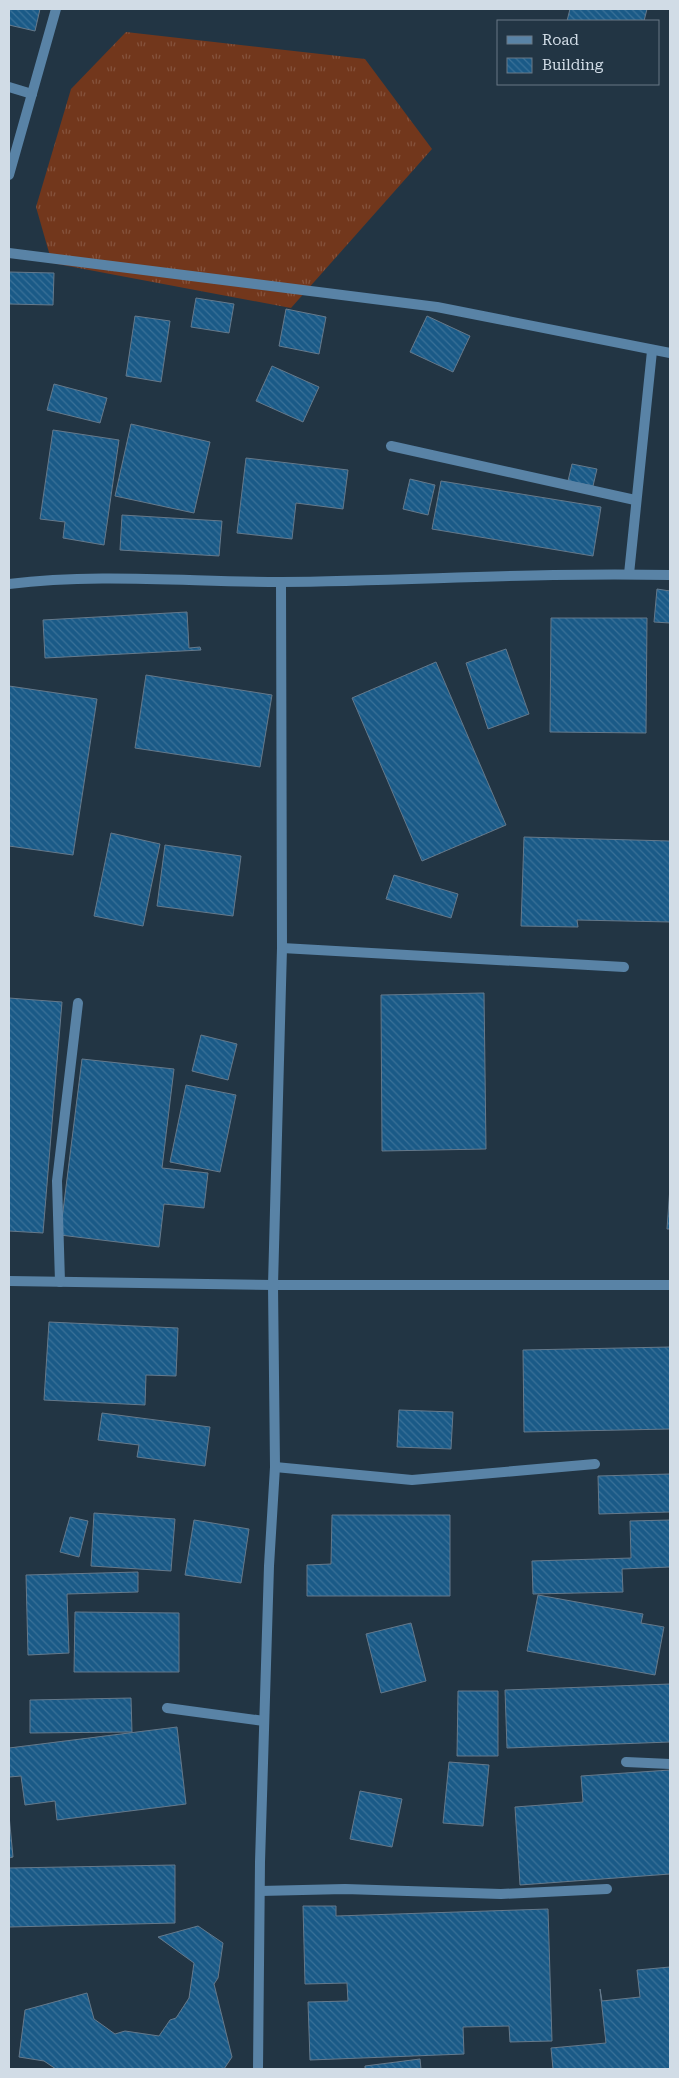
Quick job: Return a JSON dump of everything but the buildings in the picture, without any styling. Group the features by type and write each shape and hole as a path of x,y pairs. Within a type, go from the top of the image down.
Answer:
{"street":[{"path":"9,175 56,9"},
{"path":"9,87 32,94"},
{"path":"9,253 437,306 652,351 670,353"},
{"path":"629,574 635,500 652,351"},
{"path":"391,446 635,500"},
{"path":"9,584 52,579 281,582 629,574 670,575"},
{"path":"258,2069 264,1721 269,1566 275,1467 273,1285 282,948 281,582"},
{"path":"282,948 624,967"},
{"path":"60,1282 56,1181 78,1003"},
{"path":"9,1281 273,1285 670,1285"},
{"path":"275,1467 412,1480 595,1464"},
{"path":"167,1708 264,1721"},
{"path":"626,1762 670,1764"},
{"path":"260,1891 345,1889 501,1894 607,1889"}],"green space":[{"path":"126,32 365,59 432,149 291,308 52,263 36,207 71,89"}]}
